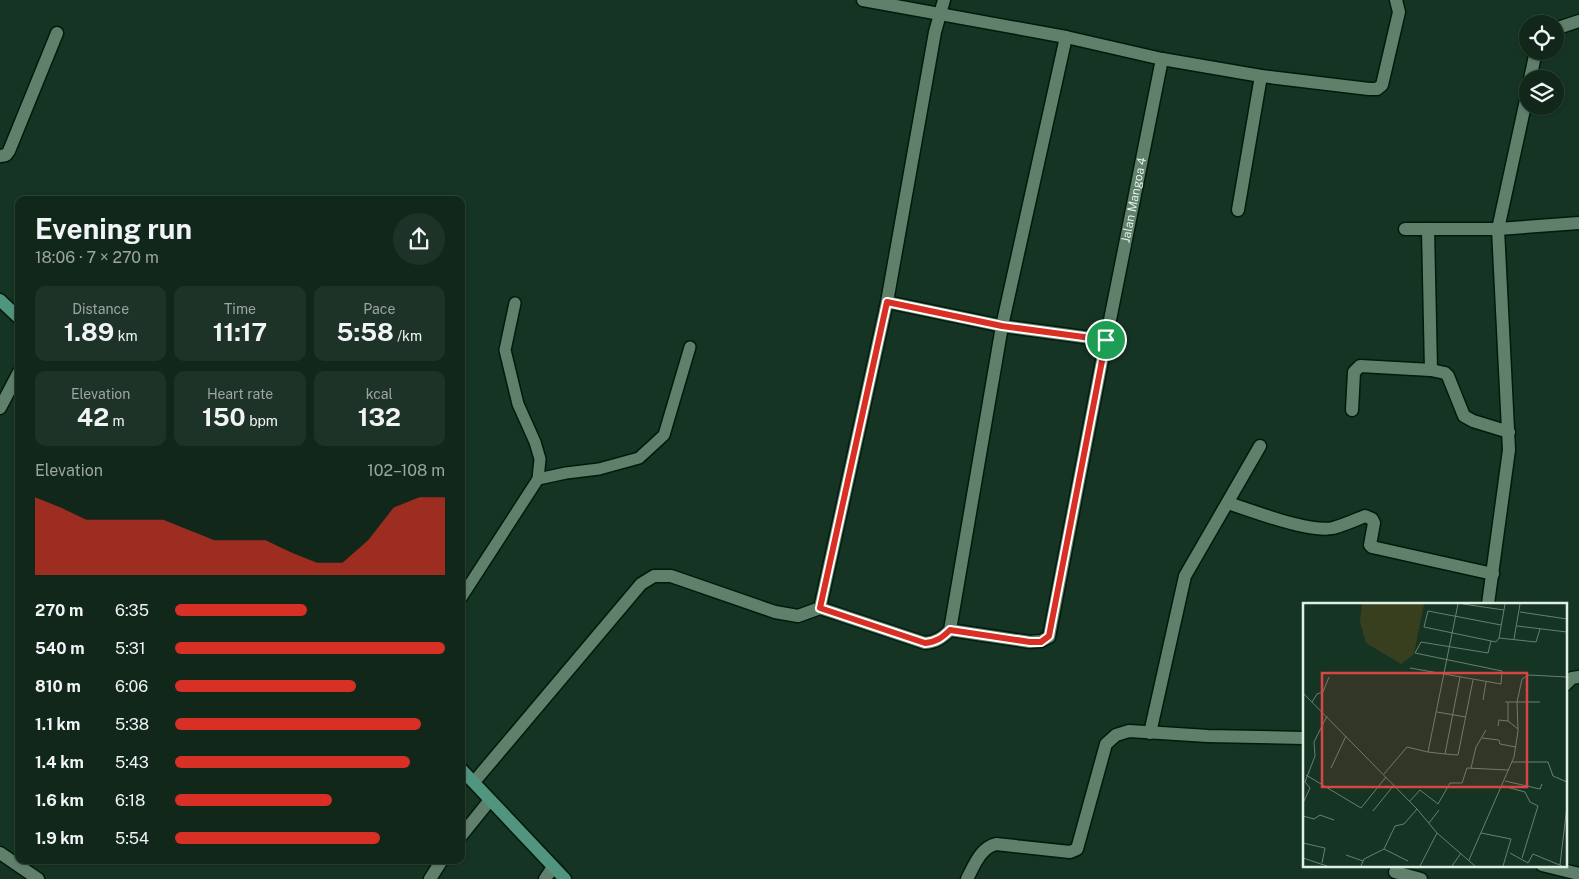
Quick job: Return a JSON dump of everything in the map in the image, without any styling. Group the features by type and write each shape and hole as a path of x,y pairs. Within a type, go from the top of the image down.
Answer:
{"street":[{"path":"863,0 1066,37 1162,59 1261,76 1369,89 1377,89 1382,85 1399,12 1396,0"},
{"path":"820,608 887,302 935,32 944,0"},
{"path":"1564,26 1579,21"},
{"path":"0,156 6,155 9,151 57,33"},
{"path":"474,782 641,584 654,576 671,576 775,612 798,616 820,608 925,643 940,639 950,630 1002,326 1066,37"},
{"name":"Jalan Mangoa 4","path":"950,630 1030,642 1041,642 1049,636 1162,59"},
{"path":"1238,210 1261,76"},
{"path":"1488,603 1509,450 1498,230 1523,115"},
{"path":"1405,230 1498,230 1579,223"},
{"path":"1428,229 1432,370"},
{"path":"0,300 15,314"},
{"path":"887,302 1002,326 1106,340"},
{"path":"1352,410 1354,372 1360,366 1432,370 1448,376 1464,416 1473,421 1509,432"},
{"path":"0,408 15,380"},
{"path":"1150,733 1184,576 1260,446"},
{"path":"1228,503 1305,527 1332,528 1366,516 1372,518 1374,524 1370,544 1372,547 1492,574"},
{"path":"1566,684 1572,678 1579,677"},
{"path":"968,879 985,848 996,844 1070,852 1077,849 1106,744 1116,735 1129,731 1303,738"},
{"path":"465,773 565,879"},
{"path":"465,831 490,800"},
{"path":"0,853 15,863"},
{"path":"16,864 38,879"},
{"path":"430,879 439,864"},
{"path":"1546,866 1579,874"},
{"path":"545,879 553,867"},
{"path":"1394,872 1421,879"}],"lane":[{"path":"465,592 538,480 540,459 535,442 518,404 505,350 515,303"},
{"path":"538,480 566,473 599,469 639,458 664,435 690,347"}],"route":[{"path":"887,302 1002,326 1106,340 1049,636 1041,642 1030,642 950,630 940,639 925,643 820,608 887,302"}]}
